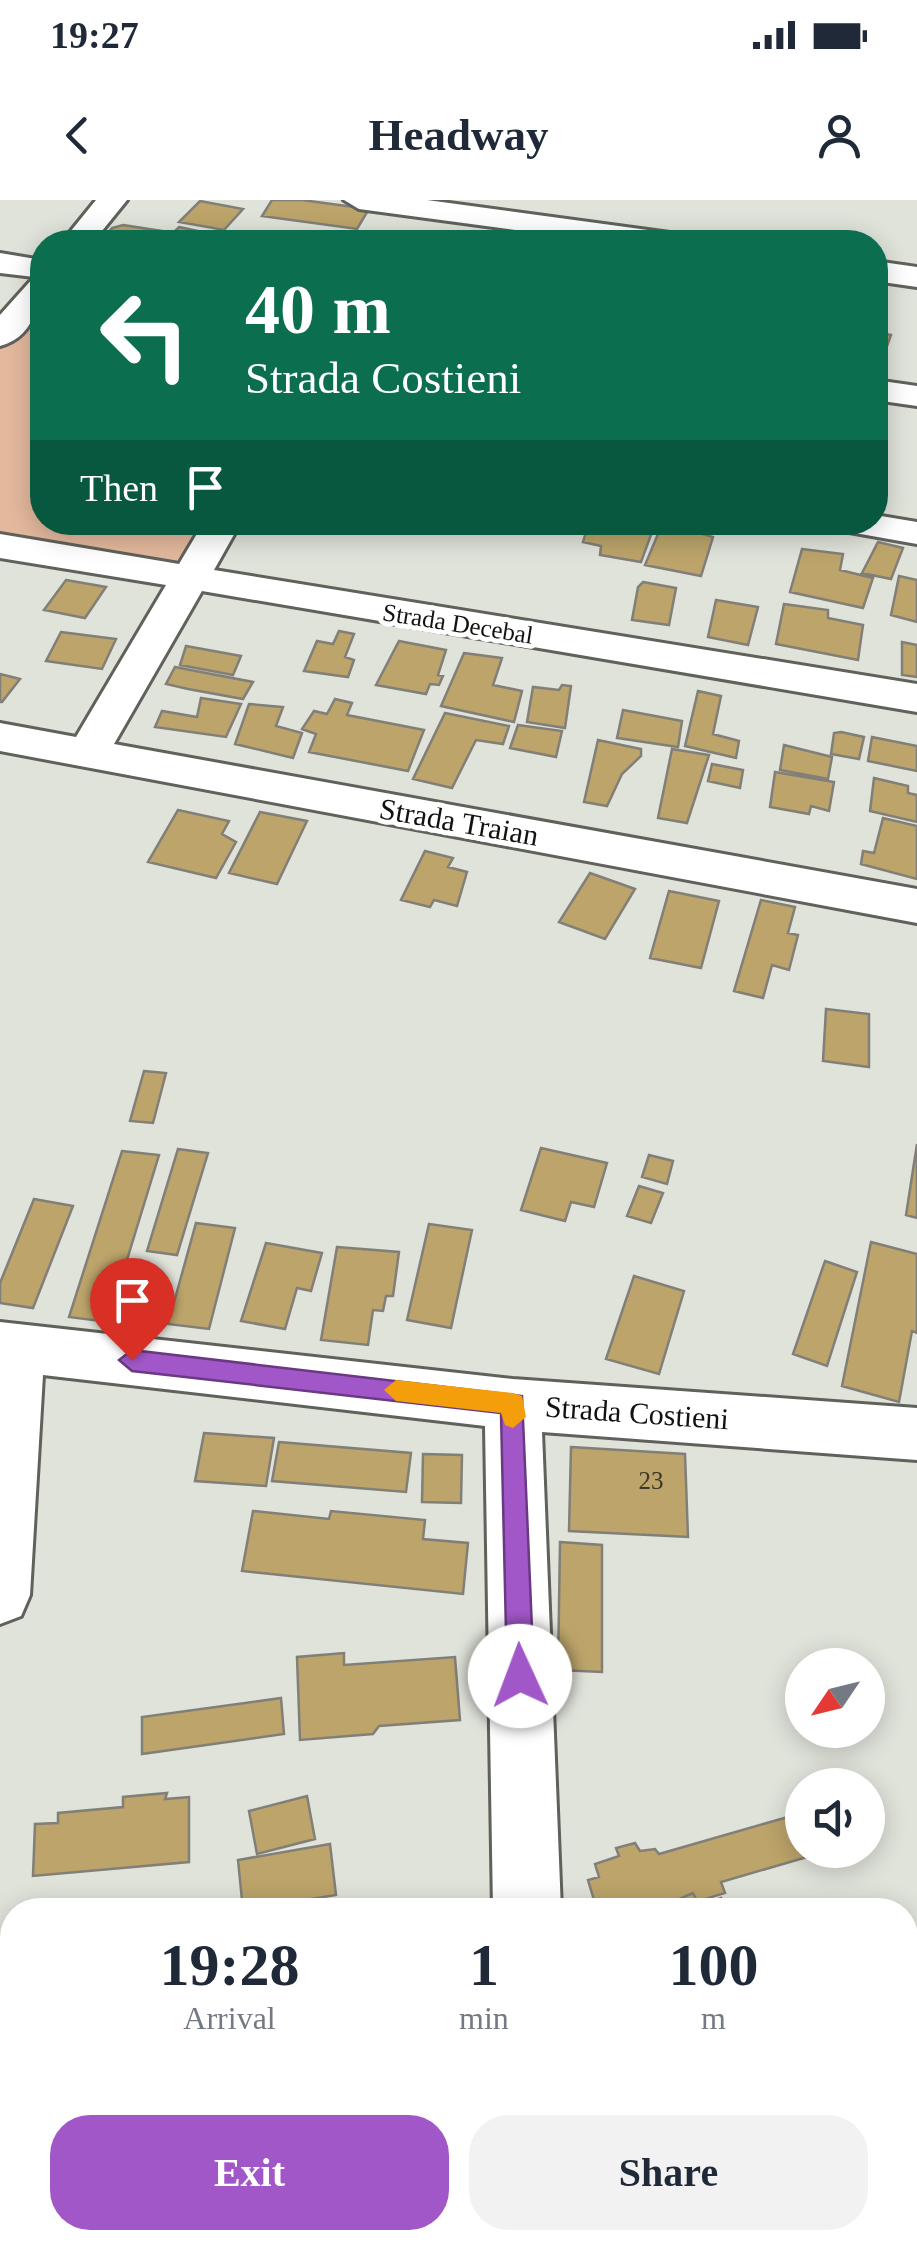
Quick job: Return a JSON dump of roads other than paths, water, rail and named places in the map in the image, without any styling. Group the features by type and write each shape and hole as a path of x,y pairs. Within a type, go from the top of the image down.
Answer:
{"street":[{"path":"87,230 112,200"},
{"path":"359,200 406,212 564,230"},
{"path":"0,263 30,267"},
{"path":"888,273 917,277"},
{"path":"0,336 30,299"},
{"path":"888,392 917,396"},
{"path":"888,528 917,532"},
{"path":"87,753 216,535"},
{"name":"Strada Decebal","path":"0,546 917,698"},
{"name":"Strada Traian","path":"0,737 917,906"},
{"path":"0,1595 8,1347"},
{"name":"Strada Costieni","path":"8,1347 513,1404 917,1434"},
{"path":"513,1404 527,1898"}]}
